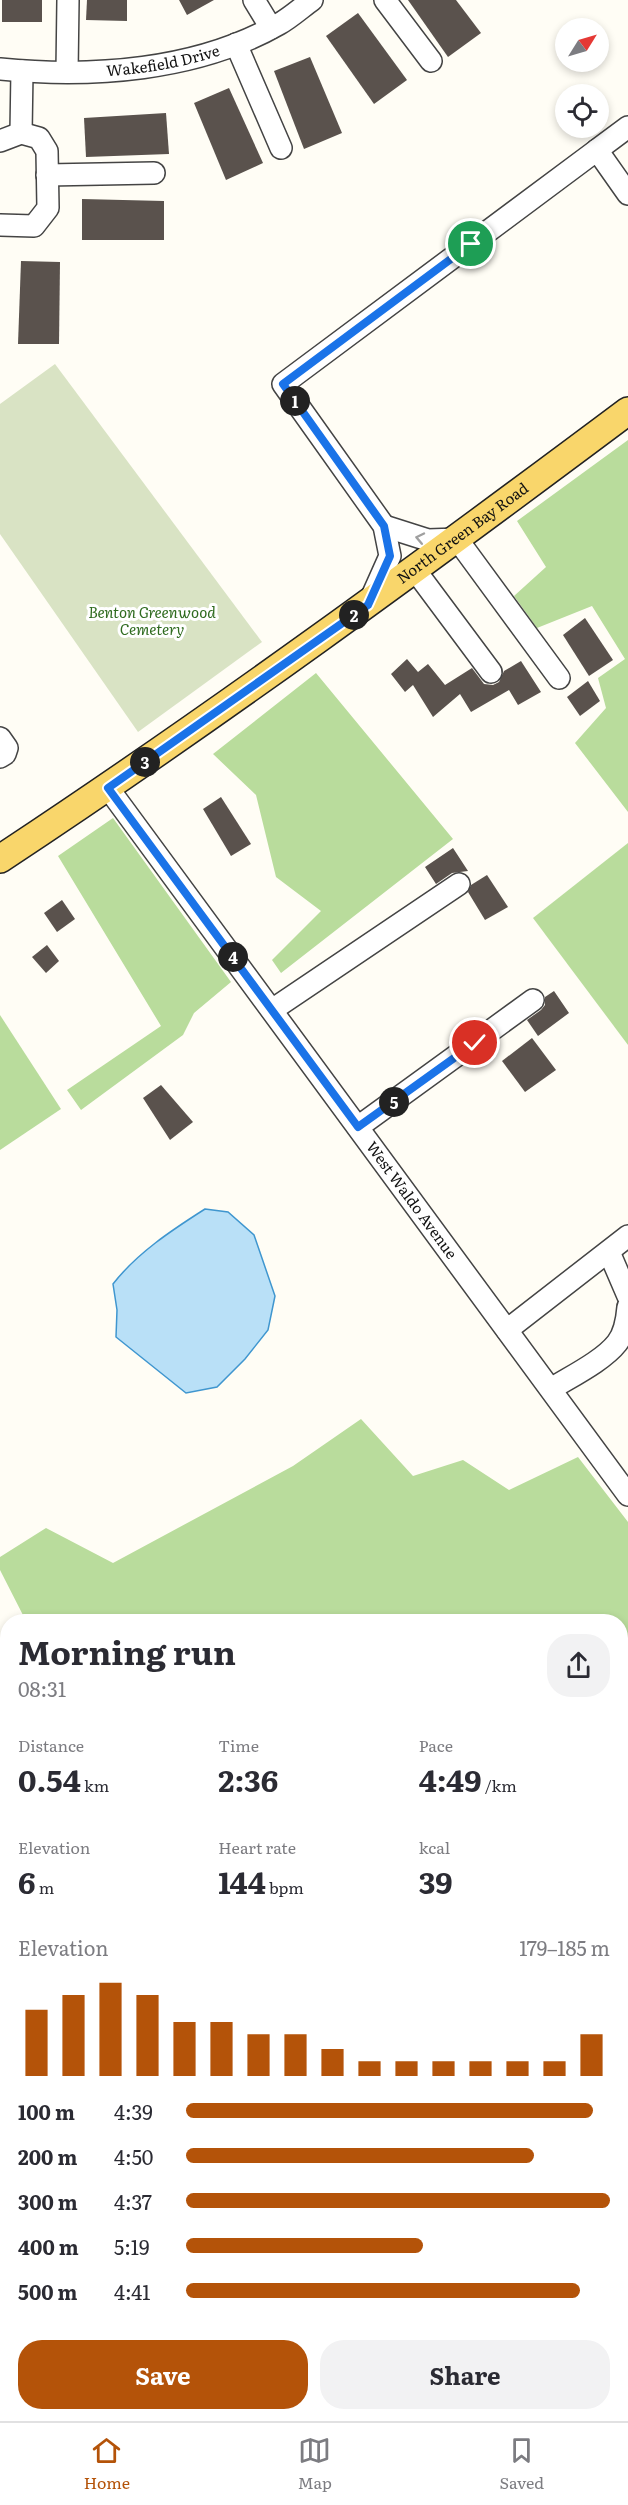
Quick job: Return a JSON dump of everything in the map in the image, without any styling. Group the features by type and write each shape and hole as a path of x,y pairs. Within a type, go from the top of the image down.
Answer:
{"main road":[{"name":"North Green Bay Road","path":"0,859 108,788 368,605 628,411"}],"street":[{"path":"67,72 68,0"},
{"path":"254,0 271,28"},
{"name":"Wakefield Drive","path":"0,69 67,72 162,66 236,44 271,28 312,0"},
{"path":"386,0 431,61"},
{"path":"236,44 281,148"},
{"path":"21,133 22,71"},
{"path":"368,605 390,556 384,526 283,384 628,127"},
{"path":"0,141 21,133 39,138 47,151 48,208 34,226 1,228"},
{"path":"597,150 628,194"},
{"path":"47,175 154,173"},
{"path":"384,526 428,540 457,539 559,678"},
{"path":"415,570 491,672"},
{"path":"0,738 7,748 5,754 0,757"},
{"name":"West Waldo Avenue","path":"108,788 628,1495"},
{"path":"272,1010 459,884"},
{"path":"358,1127 533,1000"},
{"path":"507,1330 628,1236"},
{"path":"609,1252 628,1296"},
{"path":"551,1389 603,1355 618,1342 626,1325 628,1307"}],"green space":[{"name":"Benton Greenwood Cemetery","path":"55,364 262,642 138,732 0,534 0,404"},
{"path":"628,440 628,812 575,743 606,708 598,678 625,659 592,606 537,628 514,596 546,567 517,521"},
{"path":"316,673 453,839 281,973 272,960 321,911 276,877 256,795 213,754"},
{"path":"113,818 231,982 194,1013 183,1035 81,1110 67,1090 161,1026 58,856"},
{"path":"628,843 628,1045 533,918"},
{"path":"0,1015 61,1109 0,1150"},
{"path":"361,1419 413,1476 463,1460 509,1490 578,1457 628,1522 628,1614 22,1614 0,1570 0,1557 46,1528 113,1563 293,1466"}],"water":[{"path":"205,1209 228,1212 254,1235 275,1296 268,1330 245,1359 217,1387 186,1393 116,1337 117,1310 113,1284 144,1252"}],"building":[{"path":"2,0 42,0 42,22 2,22"},
{"path":"87,0 127,0 127,21 86,20"},
{"path":"179,0 214,0 187,15"},
{"path":"408,0 456,0 481,33 448,57"},
{"path":"358,13 407,80 374,104 326,36"},
{"path":"310,57 342,133 304,149 274,71"},
{"path":"229,88 263,163 226,180 194,103"},
{"path":"166,113 169,154 86,157 84,118"},
{"path":"82,199 164,201 164,240 82,240"},
{"path":"21,261 60,262 59,344 18,344"},
{"path":"585,618 613,660 589,676 563,635"},
{"path":"407,659 418,672 428,664 445,685 472,668 484,684 493,685 499,682 504,671 521,661 541,692 518,705 509,690 471,712 460,694 433,717 413,685 405,692 391,674"},
{"path":"588,681 600,701 580,716 567,697"},
{"path":"221,797 251,844 231,856 203,809"},
{"path":"453,848 468,871 452,873 436,884 425,867"},
{"path":"487,875 508,907 485,920 468,892 471,885"},
{"path":"62,900 75,919 57,932 44,913"},
{"path":"47,945 59,961 46,973 32,957"},
{"path":"554,991 569,1013 538,1036 527,1020 541,1010 545,1005 545,997"},
{"path":"532,1038 556,1070 525,1092 502,1061"},
{"path":"161,1085 193,1122 170,1140 143,1098"}],"route":[{"path":"471,244 283,384 384,526 390,556 368,605 108,788 358,1127 475,1043"}]}
